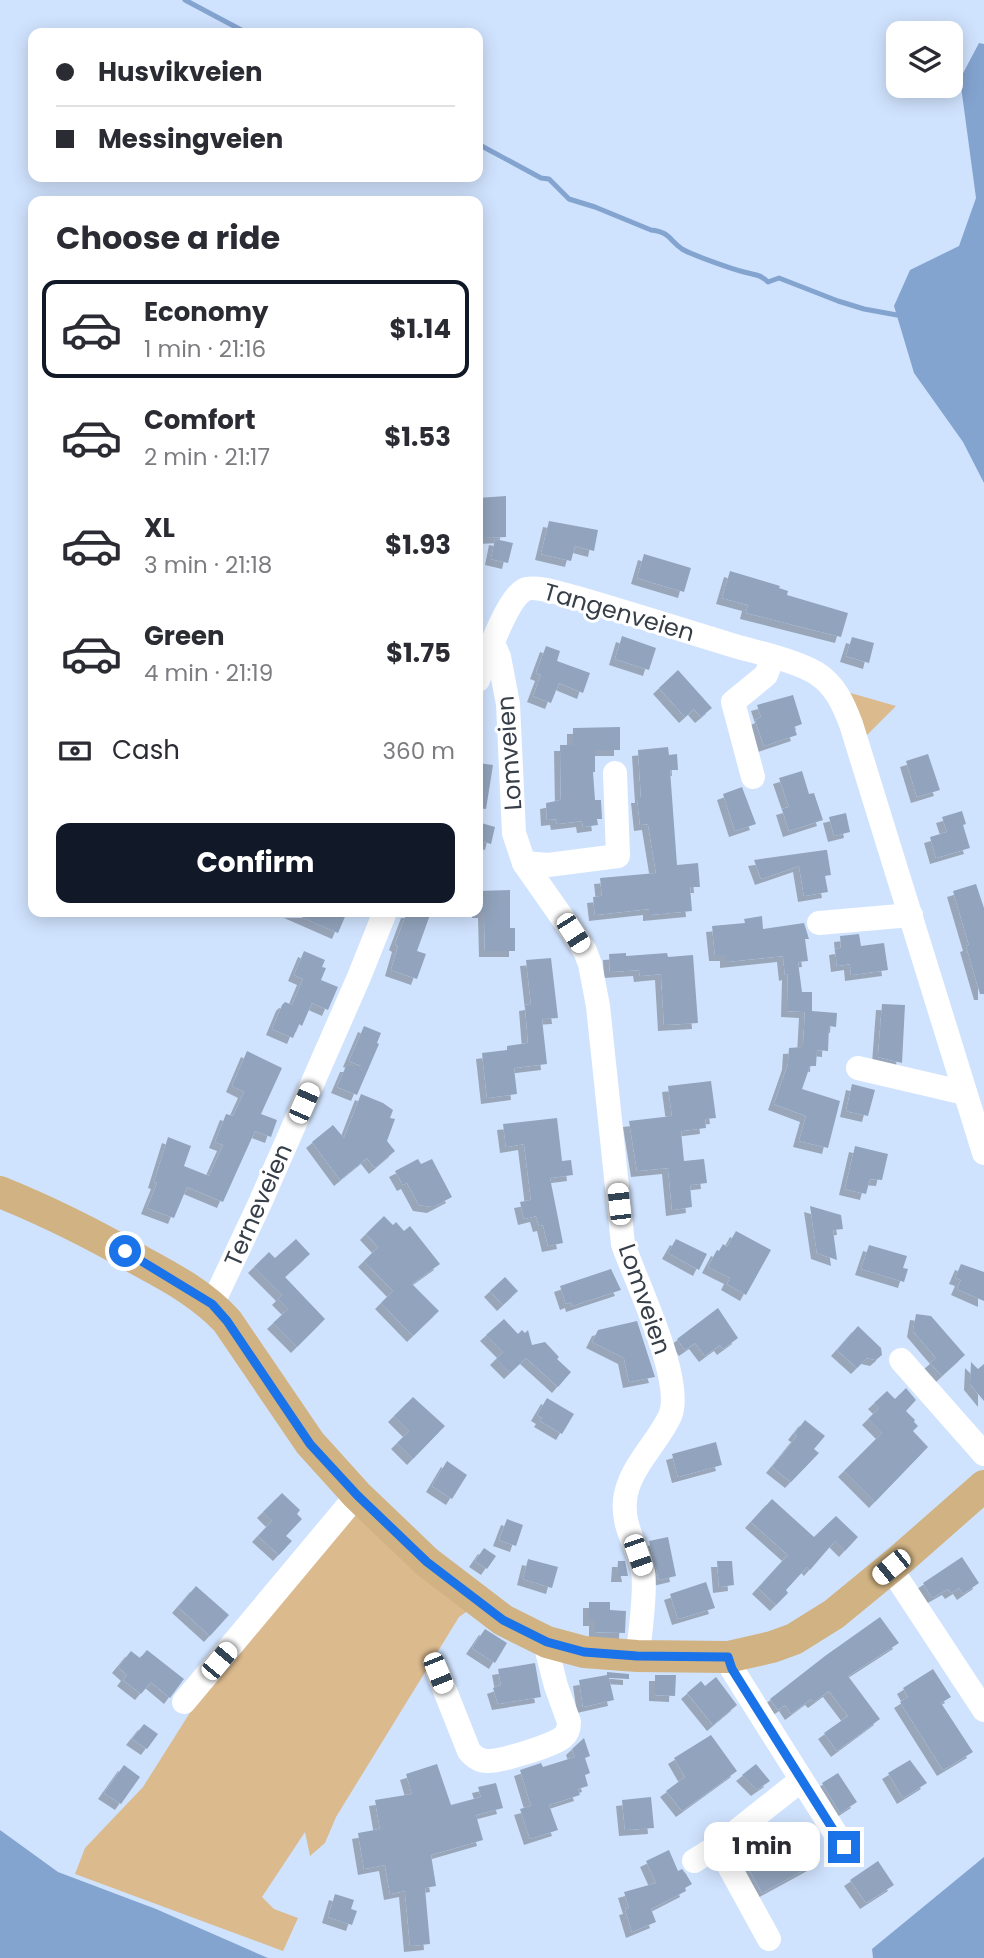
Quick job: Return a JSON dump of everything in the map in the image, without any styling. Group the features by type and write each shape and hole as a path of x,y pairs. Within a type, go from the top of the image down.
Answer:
{"main road":[{"path":"0,1192 87,1230 212,1304 227,1321 310,1444 357,1495 427,1562 477,1602 503,1620 547,1642 584,1652 637,1656 728,1657 772,1647 794,1639 834,1614 984,1486"}],"street":[{"name":"Tangenveien","path":"493,643 515,599 522,591 532,588 579,599 773,657 812,670 824,678 844,705 983,1143"},
{"path":"483,668 493,643"},
{"name":"Lomveien","path":"493,643 499,657 508,704 514,832 524,863 585,951 590,964 598,1006 623,1244 635,1280 651,1313 674,1398 669,1419 639,1467 627,1490 625,1502 629,1535 644,1573 637,1656"},
{"path":"753,777 733,702 766,675 773,657"},
{"path":"524,863 548,865 618,856 615,773"},
{"path":"819,923 911,915"},
{"name":"Terneveien","path":"212,1304 260,1203 383,917"},
{"path":"858,1069 965,1093"},
{"path":"901,1360 984,1454"},
{"path":"184,1702 357,1495"},
{"path":"891,1567 984,1710"},
{"path":"438,1673 469,1751 474,1758 497,1760 555,1742 564,1737 569,1728 546,1647 547,1642"},
{"path":"728,1657 732,1669 844,1847"},
{"path":"694,1861 718,1846 801,1780"},
{"path":"718,1846 769,1939"}],"shaded area":[{"path":"847,692 896,706 865,737"},
{"path":"352,1508 472,1608 459,1617 336,1817 325,1843 310,1856 305,1832 262,1897 274,1909 298,1918 283,1951 75,1874 85,1848 143,1787 203,1692"}],"water":[{"path":"979,43 984,44 984,483 963,442 914,373 894,306 910,270 959,246 976,198 963,98 963,73"},
{"path":"0,1830 58,1872 156,1909 268,1958 0,1958"},
{"path":"984,1857 984,1958 873,1958 872,1949"}],"building":[{"path":"506,496 506,537 483,538 483,498"},
{"path":"549,521 598,530 594,551 575,546 571,561 541,554"},
{"path":"495,539 513,543 508,563 491,559"},
{"path":"644,554 691,568 684,592 637,578"},
{"path":"730,571 780,586 779,588 788,591 787,595 848,613 841,637 746,613 748,605 722,598"},
{"path":"622,636 656,648 649,670 615,659"},
{"path":"852,637 874,643 869,663 846,656"},
{"path":"546,646 560,651 557,661 590,673 583,693 559,683 551,703 533,696 541,675 536,673"},
{"path":"678,670 712,708 701,717 694,709 685,717 659,688"},
{"path":"793,695 802,724 794,727 797,735 764,746 755,720 761,717 757,705"},
{"path":"620,727 620,750 595,750 595,800 601,800 602,819 597,819 598,825 583,827 582,821 557,824 556,819 547,820 546,803 561,800 560,745 573,745 573,728"},
{"path":"668,747 669,755 677,754 678,770 670,770 677,865 698,863 700,887 690,887 692,911 649,915 649,909 595,915 593,897 602,896 600,878 656,873 648,824 640,825 637,797 641,797 638,750"},
{"path":"928,754 940,790 917,797 906,761"},
{"path":"483,764 493,765 486,809 483,809"},
{"path":"802,771 809,794 814,793 823,820 789,831 782,809 789,807 779,778"},
{"path":"742,787 756,824 735,831 723,794"},
{"path":"962,811 970,848 936,858 930,837 947,832 942,817"},
{"path":"846,813 850,832 834,836 829,817"},
{"path":"483,823 495,827 491,844 483,842"},
{"path":"827,850 831,875 825,876 828,892 804,896 799,866 761,879 754,860"},
{"path":"976,884 984,908 984,994 980,994 953,891"},
{"path":"510,890 510,928 515,928 515,951 485,951 483,891"},
{"path":"762,916 763,929 804,923 809,939 805,939 808,961 798,962 802,992 812,992 812,1011 837,1013 836,1027 829,1026 828,1051 817,1050 816,1066 810,1066 802,1089 840,1101 828,1148 799,1141 806,1116 774,1104 788,1064 789,1048 803,1047 805,1012 787,1011 788,974 785,975 783,956 726,962 726,955 715,955 712,926 745,923 744,919"},
{"path":"301,917 345,917 338,933"},
{"path":"405,917 429,917 417,951 426,954 417,979 391,970 398,946 395,944"},
{"path":"859,934 861,946 884,943 888,970 851,975 850,964 837,966 835,949 841,948 840,936"},
{"path":"304,951 325,960 322,967 326,968 321,980 338,987 328,1010 312,1003 302,1026 299,1024 293,1038 272,1029 282,1005 285,1002 292,1005 303,979 294,975"},
{"path":"626,953 626,956 667,953 668,957 693,955 698,1023 664,1025 661,974 640,976 639,970 610,972 609,954"},
{"path":"551,958 558,1018 542,1019 547,1064 514,1068 517,1094 487,1098 482,1053 507,1050 507,1046 528,1043 525,1005 531,1004 526,960"},
{"path":"882,1004 905,1005 902,1063 878,1057"},
{"path":"364,1026 381,1033 377,1043 379,1044 357,1095 337,1087 346,1066 361,1066 349,1061"},
{"path":"247,1051 282,1068 261,1114 277,1120 271,1137 255,1131 223,1202 187,1187 174,1218 147,1208 157,1183 154,1182 168,1137 191,1146 184,1166 209,1176 223,1145 215,1142 226,1114 233,1116 244,1092 232,1086"},
{"path":"711,1081 716,1118 705,1119 706,1128 681,1131 684,1161 704,1159 707,1183 690,1185 692,1207 672,1210 668,1168 637,1171 629,1121 672,1116 668,1086"},
{"path":"852,1084 875,1090 868,1116 846,1111"},
{"path":"361,1094 393,1110 390,1118 395,1119 387,1141 395,1151 375,1168 367,1158 340,1180 312,1142 333,1125 344,1138"},
{"path":"557,1118 562,1161 571,1160 573,1175 550,1178 563,1243 548,1246 543,1225 539,1226 536,1216 524,1219 520,1202 531,1200 524,1144 506,1147 503,1124"},
{"path":"855,1146 888,1154 882,1180 870,1179 866,1194 845,1189"},
{"path":"418,1159 421,1164 432,1159 452,1197 433,1207 419,1205 407,1183 403,1185 395,1171"},
{"path":"810,1206 841,1215 843,1229 833,1230 837,1260 817,1253"},
{"path":"384,1216 393,1225 396,1222 404,1231 410,1226 440,1264 412,1284 439,1311 413,1336 381,1303 393,1291 364,1261 378,1247 366,1234"},
{"path":"736,1231 771,1250 746,1295 727,1284 730,1278 708,1267 717,1250 719,1251 723,1244 727,1247"},
{"path":"296,1239 310,1254 285,1277 325,1319 297,1347 273,1323 288,1309 278,1299 282,1295 254,1267 269,1252 275,1258"},
{"path":"676,1239 707,1254 699,1270 668,1253"},
{"path":"869,1245 907,1256 903,1268 908,1269 904,1282 861,1269"},
{"path":"961,1264 984,1272 984,1301 957,1289 961,1280 955,1278"},
{"path":"611,1269 621,1290 572,1306 571,1302 566,1304 560,1286"},
{"path":"505,1277 518,1291 503,1305 490,1291"},
{"path":"718,1308 738,1338 723,1349 720,1345 705,1356 695,1343 685,1350 677,1339"},
{"path":"916,1314 931,1316 965,1355 942,1376 930,1363 936,1358 913,1331"},
{"path":"504,1319 518,1334 522,1330 525,1333 528,1330 532,1345 545,1342 571,1372 558,1387 526,1358 510,1373 496,1359 503,1352 486,1335"},
{"path":"637,1321 655,1377 629,1382 624,1358 592,1342 598,1330"},
{"path":"858,1326 881,1348 882,1355 876,1360 867,1358 857,1368 837,1350"},
{"path":"971,1362 978,1369 984,1364 984,1401 970,1384"},
{"path":"906,1388 916,1400 906,1411 918,1426 913,1431 928,1447 875,1502 844,1471 882,1433 868,1419 879,1408 874,1403 887,1391 895,1399"},
{"path":"413,1397 445,1426 413,1459 397,1443 409,1431 394,1416"},
{"path":"547,1398 574,1414 562,1434 540,1421 542,1418 537,1415"},
{"path":"805,1420 825,1436 814,1449 819,1453 791,1482 772,1467 797,1436 794,1434"},
{"path":"716,1442 722,1465 678,1477 672,1454"},
{"path":"447,1461 467,1475 452,1499 432,1486"},
{"path":"282,1493 300,1510 297,1514 302,1519 286,1536 292,1541 279,1555 258,1536 272,1521 263,1512"},
{"path":"772,1499 814,1537 836,1516 858,1537 845,1551 835,1541 810,1570 807,1567 776,1605 758,1588 788,1555 751,1522"},
{"path":"507,1519 523,1525 516,1546 499,1540"},
{"path":"668,1537 676,1576 659,1580 649,1541"},
{"path":"484,1548 496,1556 487,1569 475,1561"},
{"path":"962,1557 979,1583 963,1594 959,1588 951,1593 948,1589 932,1598 923,1583"},
{"path":"528,1559 558,1567 552,1588 523,1579"},
{"path":"618,1561 625,1561 628,1576 617,1576"},
{"path":"717,1561 732,1561 734,1585 719,1587"},
{"path":"706,1582 715,1608 678,1619 670,1594"},
{"path":"196,1586 229,1615 210,1636 178,1607"},
{"path":"589,1602 610,1602 610,1610 626,1611 625,1633 595,1632 595,1620 589,1620"},
{"path":"880,1617 899,1643 848,1676 880,1719 837,1751 824,1733 848,1716 829,1691 814,1702 811,1699 791,1714 785,1705 778,1710 770,1699"},
{"path":"485,1629 507,1643 495,1663 472,1648"},
{"path":"147,1650 184,1679 170,1698 151,1682 141,1694 123,1680 127,1675 118,1667 131,1651 140,1658"},
{"path":"535,1663 541,1697 498,1704 493,1688 501,1685 498,1669"},
{"path":"933,1669 951,1697 941,1703 973,1752 943,1770 900,1702 908,1697 903,1688"},
{"path":"607,1672 629,1674 629,1679 609,1678 614,1700 583,1707 579,1680 607,1675"},
{"path":"655,1675 676,1675 675,1696 655,1695"},
{"path":"716,1677 737,1705 713,1725 687,1693 701,1681 705,1686"},
{"path":"144,1724 158,1734 147,1749 132,1739"},
{"path":"711,1735 737,1771 682,1811 666,1791 685,1777 674,1758"},
{"path":"584,1738 590,1756 585,1758 590,1773 585,1775 588,1786 578,1789 580,1795 549,1805 558,1830 530,1839 520,1809 531,1806 520,1770 541,1763 543,1767 575,1757 572,1749"},
{"path":"910,1760 927,1783 903,1798 888,1773"},
{"path":"437,1764 451,1805 481,1797 478,1787 496,1783 503,1808 476,1815 483,1840 431,1855 436,1886 425,1888 430,1944 410,1946 405,1891 390,1894 385,1865 364,1869 358,1833 380,1829 375,1800 412,1794 406,1774"},
{"path":"756,1764 770,1781 757,1790 742,1775"},
{"path":"124,1765 140,1777 121,1804 104,1793"},
{"path":"838,1773 857,1802 840,1813 822,1783"},
{"path":"651,1797 654,1828 625,1830 622,1800"},
{"path":"772,1822 789,1846 801,1839 815,1864 762,1893 746,1864 751,1861 743,1845"},
{"path":"669,1850 678,1871 682,1869 692,1884 685,1888 686,1891 651,1909 656,1922 632,1932 625,1909 629,1908 624,1892 656,1883 646,1861"},
{"path":"878,1861 894,1885 866,1903 850,1880"},
{"path":"335,1894 354,1900 351,1909 357,1911 352,1925 328,1917"}],"waterway":[{"path":"185,0 238,28"},
{"path":"483,147 541,178 549,179 569,199 662,233 694,255 760,276 768,282 779,278 838,301 897,315"}],"route":[{"path":"125,1251 212,1304 227,1321 310,1444 357,1495 427,1562 503,1620 547,1642 584,1652 637,1656 728,1657 732,1669 844,1847"}]}
